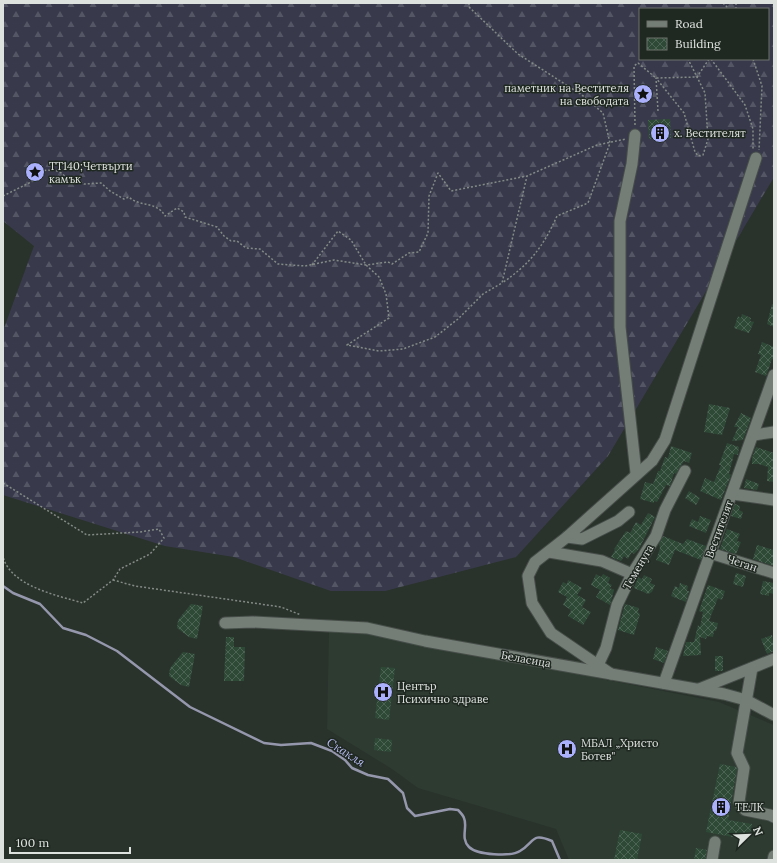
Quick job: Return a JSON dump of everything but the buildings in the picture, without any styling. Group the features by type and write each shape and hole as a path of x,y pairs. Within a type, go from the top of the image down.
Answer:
{"street":[{"path":"635,135 632,164 620,221 620,327 636,473"},
{"path":"611,674 551,633 532,603 528,576 535,562 567,537 636,473 652,461 665,440 756,158"},
{"name":"Вестителят","path":"664,683 773,382"},
{"path":"754,435 774,432"},
{"name":"Теменуга","path":"598,666 606,648 617,605 632,574 656,536 665,510 685,471"},
{"path":"733,494 774,500"},
{"path":"567,537 582,539 618,521 629,512"},
{"path":"549,552 602,561 632,574"},
{"name":"Чеган","path":"710,553 774,573"},
{"name":"Беласица","path":"225,623 253,622 367,628 425,641 664,683 746,700 774,715"},
{"path":"696,690 774,659"},
{"path":"752,668 737,753 744,768 739,802 744,810 770,814 774,817"},
{"path":"712,860 715,842"},
{"path":"773,860 774,856"}],"path":[{"path":"312,265 338,231 351,240 366,265 379,277 386,294 389,318 347,345 379,352 403,349 435,337 458,319 483,294 521,270 546,241 557,216 588,203 610,143 603,113 582,95 518,54 469,7 469,3"},
{"path":"3,196 33,181 35,172 56,170 64,174 67,179 78,180 84,184 101,183 124,200 129,197 133,200 152,205 162,211 165,216 177,208 184,212 186,217 217,227 224,236 231,241 237,241 246,248 260,249 278,264 312,265 334,260 366,265 388,262 392,264 409,253 419,252 428,233 429,196 438,173 451,191 527,176 597,145 610,143 635,135 634,66 638,63 656,78 684,113 698,156 703,155 708,139 705,93 688,60"},
{"path":"697,77 709,60"},
{"path":"711,60 746,105 753,129 754,156 756,158"},
{"path":"753,60 762,86 759,156 756,158"},
{"path":"656,78 697,77"},
{"path":"656,78 658,111"},
{"path":"502,283 527,176"},
{"path":"3,483 87,535 140,532 159,529 164,538 150,554 120,569 112,580 83,603 49,593 19,580 4,562 3,556"},
{"path":"112,580 135,586 281,607 303,615"}],"shaded area":[{"name":"МБАЛ „Христо Ботев\"","path":"329,632 368,633 719,702 774,725 774,860 569,860 556,829 418,788 392,769 327,729"}],"green space":[{"path":"3,3 774,3 774,177 608,456 516,557 385,591 331,591 234,557 165,546 3,495 3,331 34,246 3,221"}],"waterway":[{"name":"Скакля","path":"3,586 13,593 40,604 63,628 86,635 117,651 190,707 264,743 281,745 311,743 332,751 345,760 352,768 368,775 388,779 403,793 407,808 415,816 450,809 458,810 465,821 466,844 473,850 494,854 516,853 525,848 534,839 545,838 552,841 560,860"}],"place":[{"name":"паметник на Вестителя на свободата","path":"643,94"},
{"name":"х. Вестителят","path":"660,133"},
{"name":"TT140;Четвърти камък","path":"35,172"},
{"name":"Център Психично здраве","path":"383,692"},
{"name":"МБАЛ „Христо Ботев\"","path":"567,749"},
{"name":"ТЕЛК","path":"721,807"}]}
